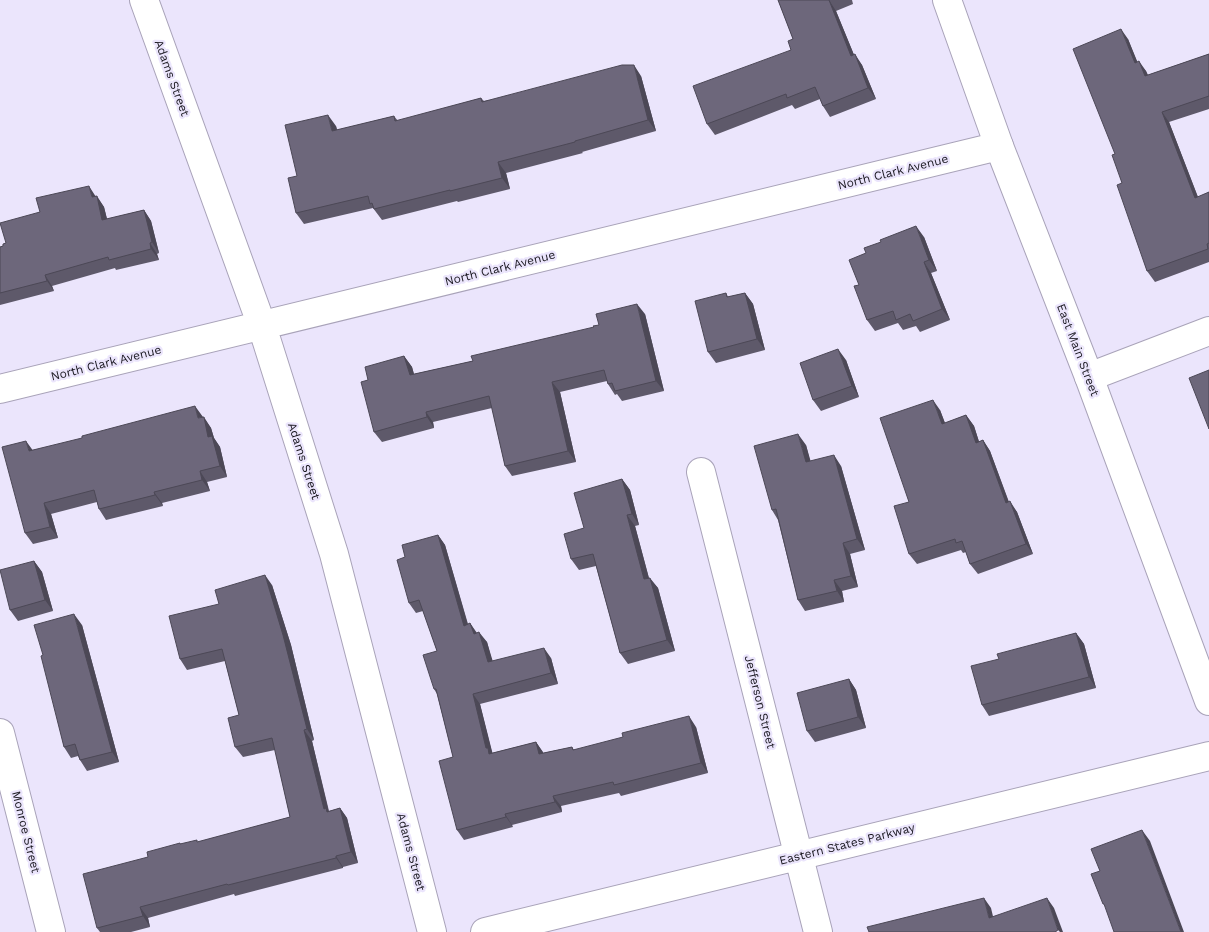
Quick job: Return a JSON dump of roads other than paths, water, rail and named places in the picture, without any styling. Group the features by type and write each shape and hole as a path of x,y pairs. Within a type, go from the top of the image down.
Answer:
{"street":[{"name":"Adams Street","path":"144,0 262,326 334,554 432,932"},
{"name":"East Main Street","path":"947,0 999,146 1089,377 1209,701"},
{"name":"North Clark Avenue","path":"0,389 999,146"},
{"path":"1089,377 1209,331"},
{"name":"Jefferson Street","path":"702,472 818,932"},
{"name":"Monroe Street","path":"0,733 51,932"},
{"name":"Eastern States Parkway","path":"485,932 1209,756"}]}
